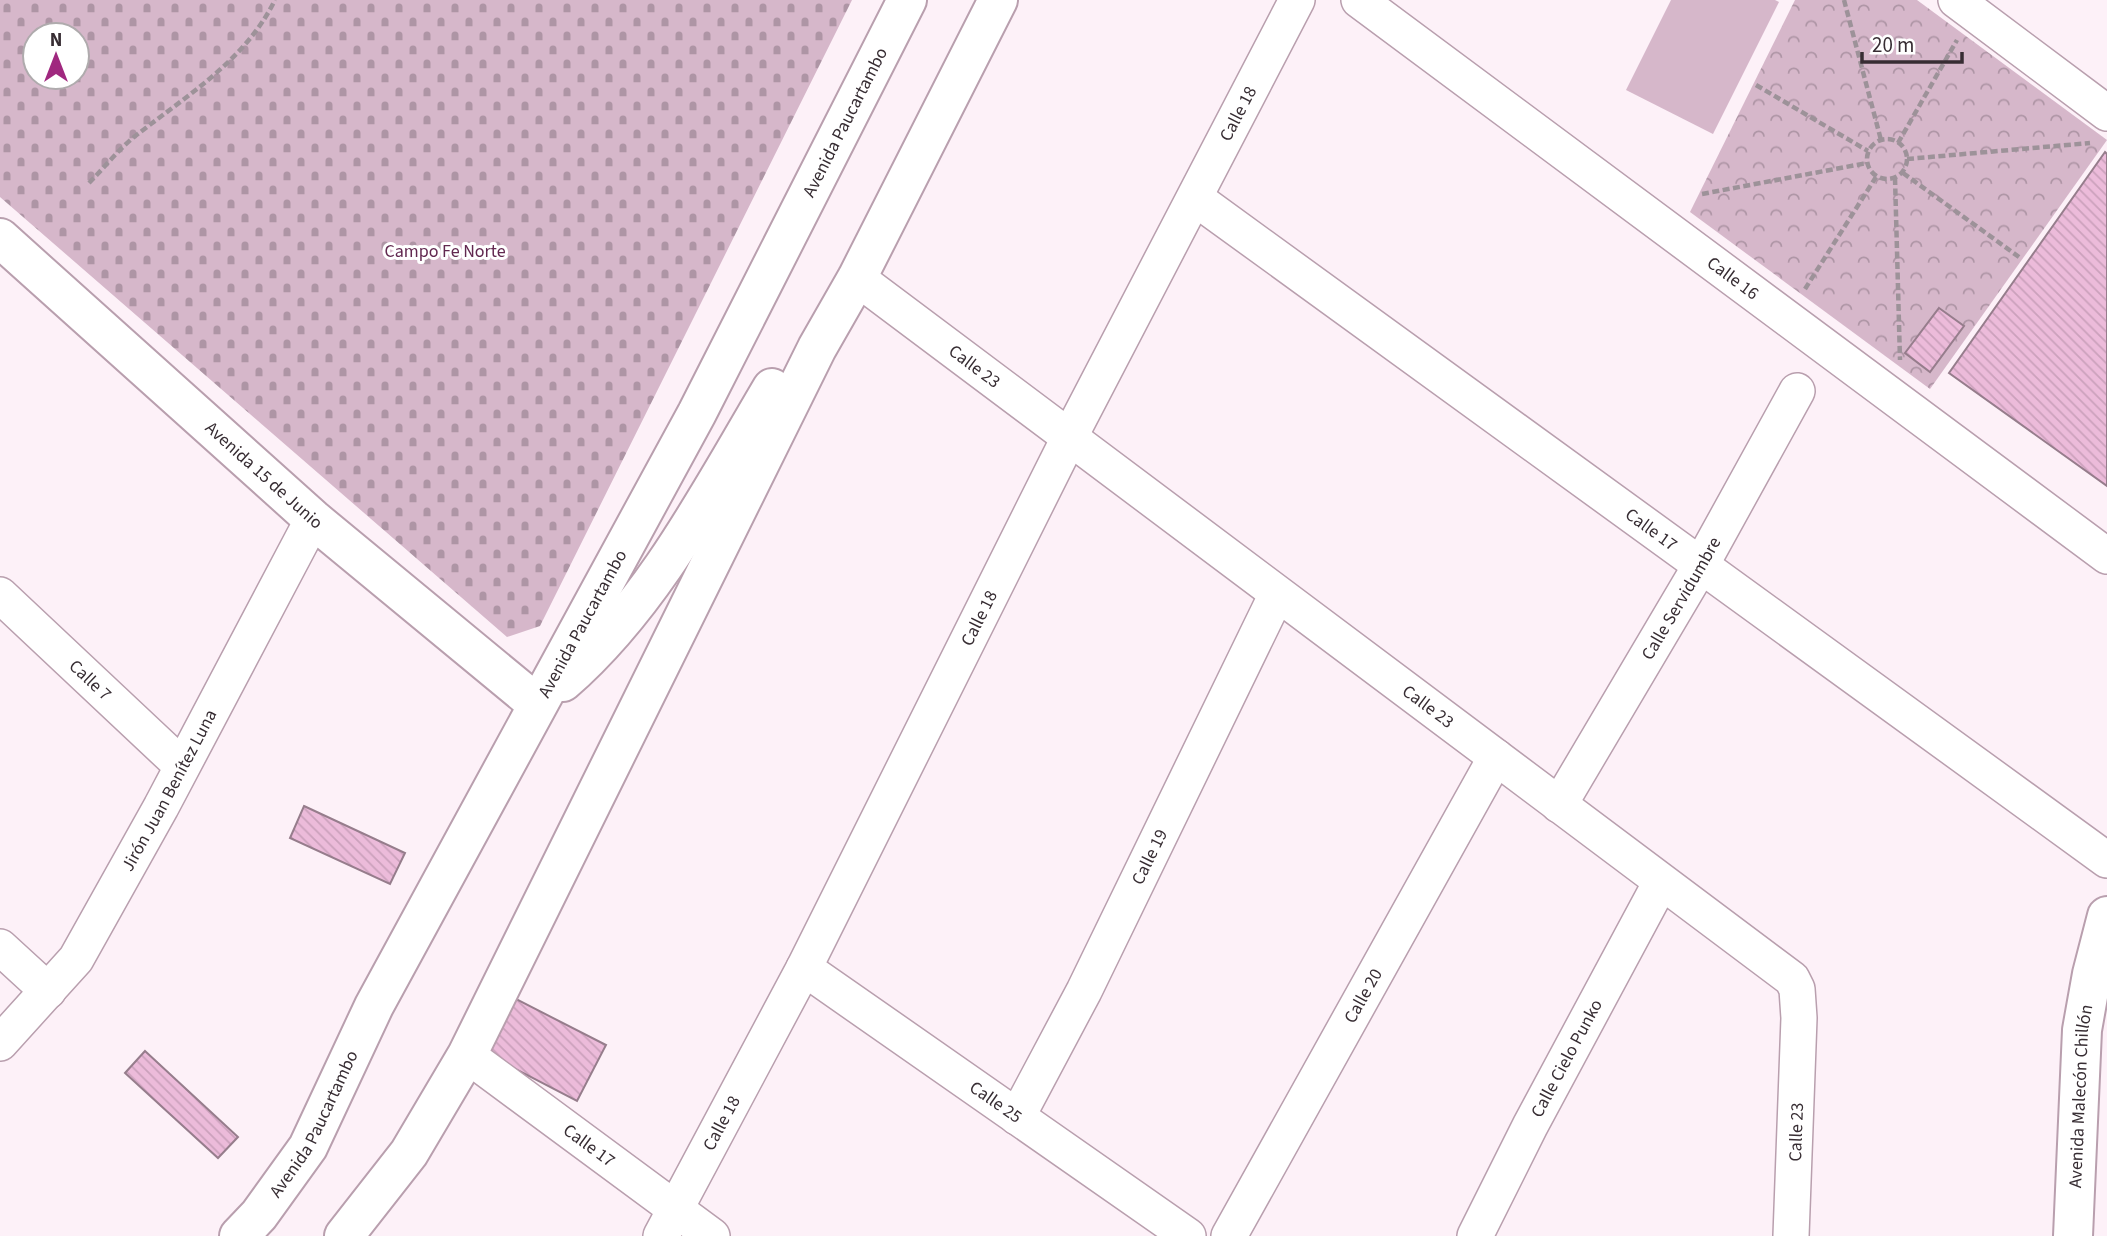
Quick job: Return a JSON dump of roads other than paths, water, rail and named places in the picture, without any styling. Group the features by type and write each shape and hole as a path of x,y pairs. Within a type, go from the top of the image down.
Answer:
{"main road":[{"name":"Avenida Paucartambo","path":"239,1236 259,1215 307,1147 374,1006 698,413 907,0"},
{"path":"344,1236 409,1153 467,1055 817,348 857,278 998,0"},
{"name":"Avenida 15 de Junio","path":"0,238 313,519 537,704"},
{"path":"537,704 589,659 673,555 774,386 817,348"},
{"name":"Avenida Malecón Chillón","path":"2073,1236 2082,1030 2092,974 2107,916"}],"street":[{"name":"Calle 18","path":"669,1223 804,968 1069,438 1297,0"},
{"name":"Calle 16","path":"1359,0 2107,556"},
{"path":"1956,0 2104,127"},
{"name":"Calle 17","path":"1195,198 2107,860"},
{"name":"Calle 23","path":"857,278 1792,979 1797,989 1799,1018 1791,1236"},
{"name":"Calle Servidumbre","path":"1559,805 1701,565 1797,391"},
{"name":"Jirón Juan Benítez Luna","path":"0,1043 76,959 313,519"},
{"name":"Calle 19","path":"1017,1117 1084,991 1278,594"},
{"name":"Calle 7","path":"0,595 181,766"},
{"name":"Calle 20","path":"1229,1236 1496,757"},
{"name":"Calle Cielo Punko","path":"1475,1236 1530,1126 1661,882"},
{"path":"0,947 48,991"},
{"name":"Calle 25","path":"804,968 1188,1236"},
{"name":"Calle 17","path":"467,1055 669,1223 712,1236"},
{"path":"1768,1236 1794,1178"}],"park label":[{"name":"Campo Fe Norte","path":"445,251"}]}
